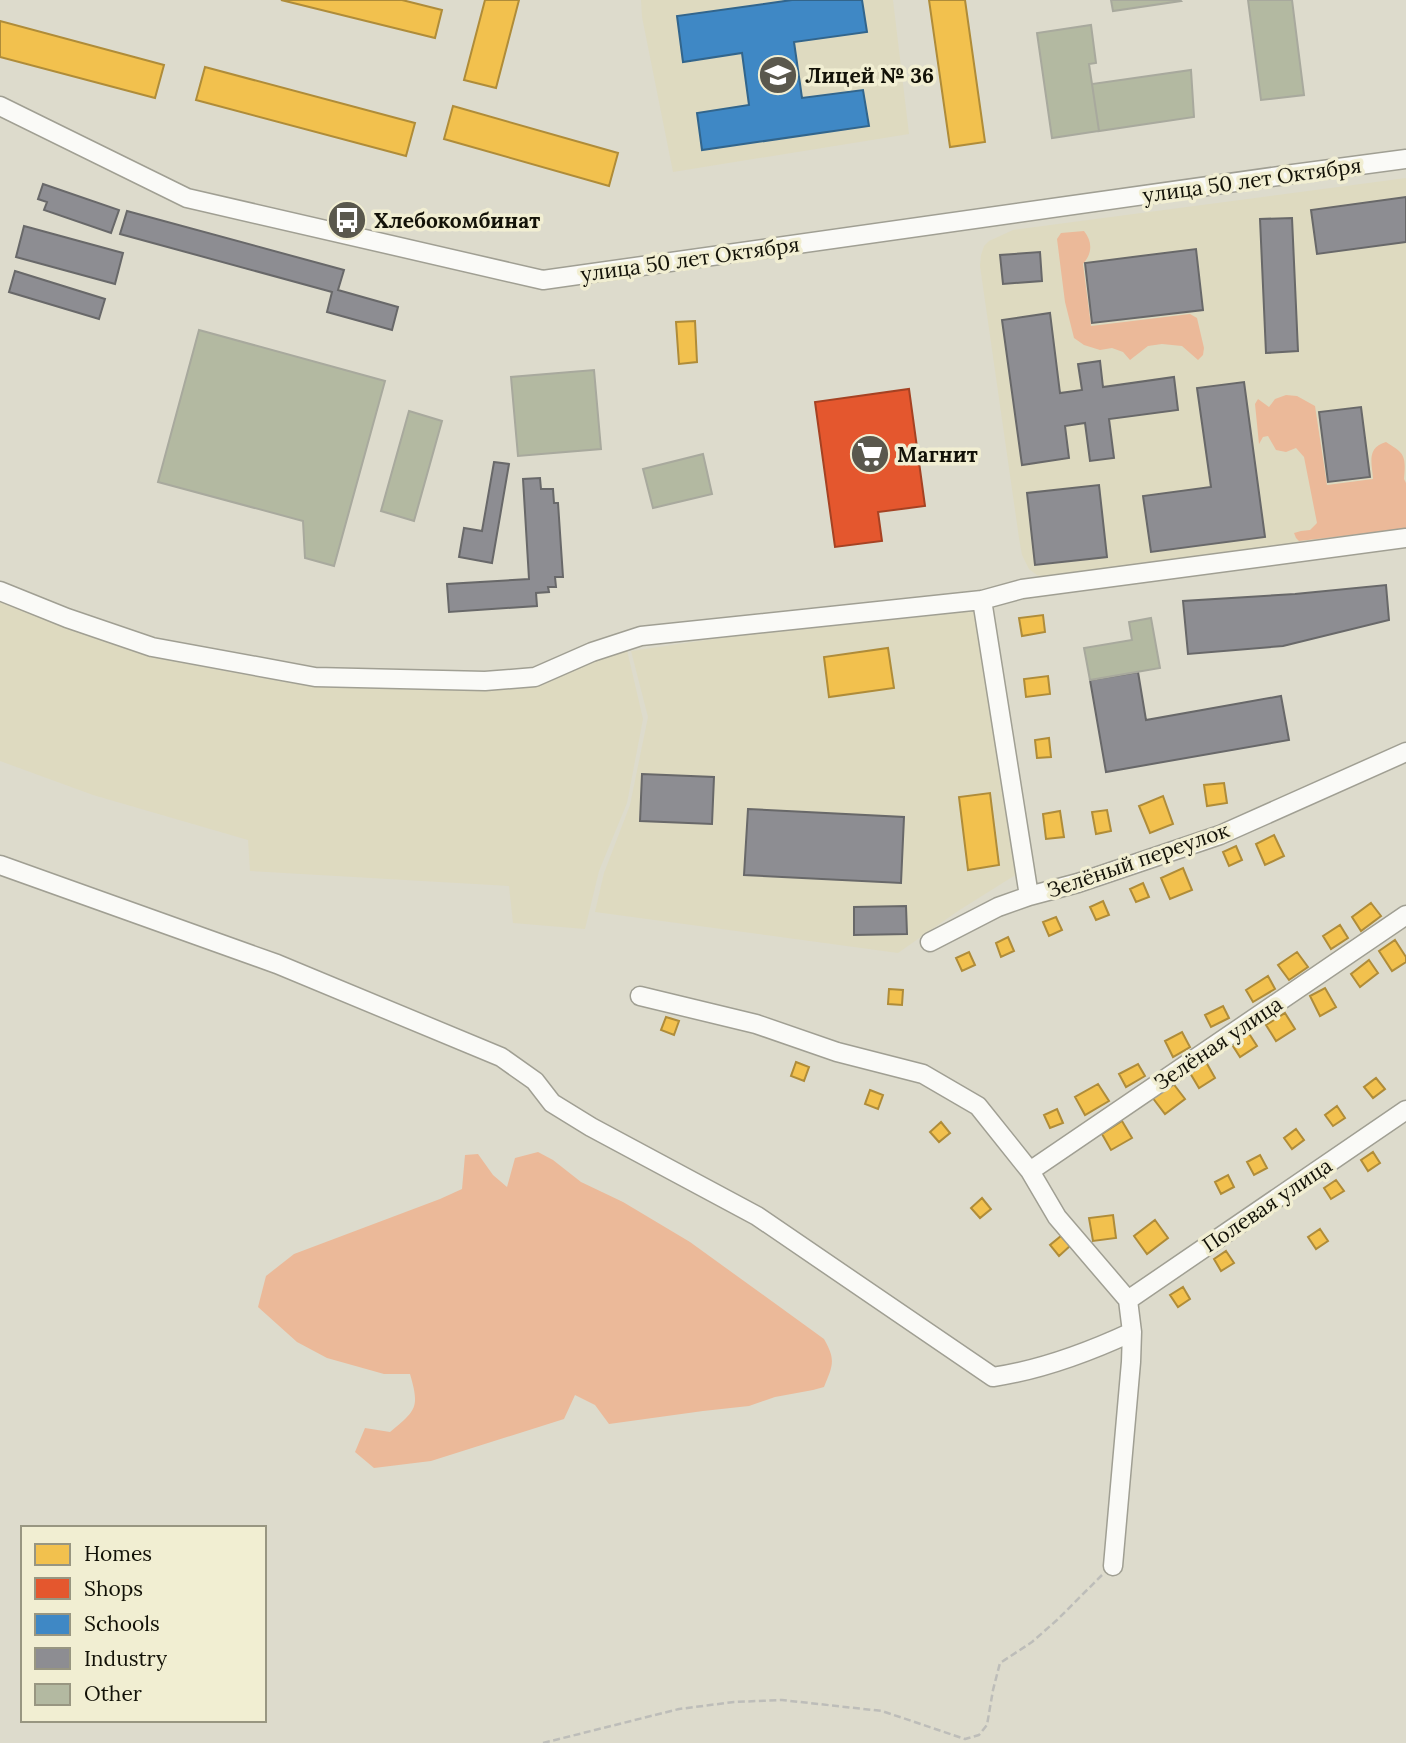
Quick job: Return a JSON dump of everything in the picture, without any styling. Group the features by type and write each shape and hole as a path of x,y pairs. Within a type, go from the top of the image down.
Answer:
{"street":[{"name":"улица 50 лет Октября","path":"0,106 187,198 543,281 1406,159"},
{"path":"0,591 67,618 152,647 193,655 315,677 485,681 535,677 592,652 641,636 982,600 1022,589 1406,538"},
{"name":"Зелёный переулок","path":"982,600 1030,896 1078,883 1220,835 1406,752"},
{"path":"0,864 277,964 501,1057 535,1081 552,1103 591,1127 757,1216 993,1377 1013,1374 1098,1348 1132,1332"},
{"path":"930,942 998,907 1030,896"},
{"name":"Зелёная улица","path":"1030,1171 1406,915"},
{"path":"640,996 756,1024 837,1052 923,1074 978,1107 1030,1171 1057,1217 1128,1300 1132,1332 1131,1362 1113,1566"},
{"name":"Полевая улица","path":"1128,1300 1406,1110"}],"path":[{"path":"543,1743 679,1709 734,1702 782,1700 882,1711 965,1739 979,1735 987,1725 1000,1663 1032,1642 1113,1566"}],"shaded area":[{"name":"Лицей № 36","path":"641,0 893,0 909,134 673,172 642,17"},
{"path":"1406,178 1406,532 1046,578 1029,569 1022,555 1019,538 980,266 984,246 1013,230"},
{"path":"1084,231 1090,244 1090,252 1083,264 1091,326 1190,314 1197,318 1204,348 1203,355 1198,360 1182,346 1162,344 1148,346 1130,360 1123,352 1112,348 1100,350 1084,345 1074,338 1065,302 1057,239 1061,233"},
{"path":"1286,395 1297,396 1315,406 1327,485 1373,479 1373,452 1386,442 1401,453 1405,465 1406,529 1299,541 1296,538 1294,533 1310,530 1317,523 1304,457 1296,448 1286,452 1276,450 1268,436 1263,437 1259,444 1255,404 1258,399 1269,407 1275,399"},
{"path":"0,601 88,635 187,664 302,685 521,685 627,650 643,719 627,803 599,871 585,929 513,923 509,886 250,871 248,840 93,795 0,761"},
{"path":"977,609 1017,874 898,953 595,912 604,873 630,805 648,717 631,651 740,635"},
{"path":"538,1152 581,1182 623,1202 690,1242 824,1339 832,1363 824,1387 775,1397 749,1406 609,1424 595,1405 575,1395 564,1419 431,1461 374,1468 355,1452 365,1428 390,1432 414,1408 415,1394 410,1374 384,1374 327,1358 297,1342 258,1307 266,1276 294,1254 462,1189 465,1155 478,1154 493,1175 507,1187 515,1158"}],"building: Homes":[{"path":"281,0 402,0 442,10 435,38"},
{"path":"485,0 519,0 496,88 464,80"},
{"path":"929,0 965,0 985,142 950,147"},
{"path":"0,21 164,65 155,98 0,57"},
{"path":"205,67 415,123 406,156 196,100"},
{"path":"453,106 618,153 609,186 444,139"},
{"path":"695,321 697,362 679,364 676,322"},
{"path":"1043,615 1045,632 1022,636 1019,618"},
{"path":"888,648 894,688 829,697 824,657"},
{"path":"1048,676 1050,694 1026,697 1024,679"},
{"path":"1049,738 1051,757 1037,758 1035,740"},
{"path":"1224,783 1227,803 1207,806 1204,785"},
{"path":"990,793 999,865 968,870 959,797"},
{"path":"1163,796 1173,824 1150,833 1139,806"},
{"path":"1107,810 1111,831 1096,834 1092,812"},
{"path":"1060,811 1064,837 1046,839 1043,814"},
{"path":"1274,835 1284,856 1265,865 1256,844"},
{"path":"1236,846 1242,860 1229,866 1223,852"},
{"path":"1183,868 1192,890 1170,899 1161,878"},
{"path":"1143,883 1149,897 1136,902 1130,889"},
{"path":"1103,901 1109,915 1096,920 1090,907"},
{"path":"1371,903 1381,916 1361,931 1352,917"},
{"path":"1056,917 1062,930 1049,936 1043,922"},
{"path":"1340,925 1348,938 1331,949 1323,936"},
{"path":"1008,937 1014,951 1001,957 996,943"},
{"path":"1395,940 1406,957 1406,962 1392,971 1379,951"},
{"path":"969,952 975,965 962,971 956,958"},
{"path":"1297,952 1308,967 1289,980 1278,965"},
{"path":"1369,960 1378,973 1360,987 1351,974"},
{"path":"1268,976 1275,989 1253,1002 1246,990"},
{"path":"1325,988 1336,1007 1320,1016 1310,996"},
{"path":"889,989 903,990 902,1005 888,1004"},
{"path":"1223,1006 1229,1018 1211,1027 1205,1015"},
{"path":"1285,1013 1295,1029 1276,1041 1266,1025"},
{"path":"666,1017 679,1021 674,1035 661,1030"},
{"path":"1182,1032 1190,1047 1173,1057 1165,1041"},
{"path":"1248,1032 1257,1046 1240,1057 1231,1043"},
{"path":"796,1062 809,1067 804,1081 791,1076"},
{"path":"1206,1062 1215,1078 1199,1088 1190,1073"},
{"path":"1138,1064 1145,1076 1126,1087 1119,1074"},
{"path":"1376,1078 1385,1089 1373,1098 1364,1087"},
{"path":"1172,1082 1185,1099 1165,1114 1152,1097"},
{"path":"1098,1084 1109,1101 1085,1115 1075,1097"},
{"path":"870,1090 883,1095 878,1109 865,1104"},
{"path":"1337,1106 1345,1118 1333,1126 1325,1115"},
{"path":"1057,1109 1063,1123 1050,1128 1044,1115"},
{"path":"1122,1121 1132,1138 1111,1150 1102,1134"},
{"path":"941,1122 950,1133 939,1142 930,1132"},
{"path":"1296,1129 1304,1140 1292,1149 1284,1138"},
{"path":"1373,1152 1380,1163 1368,1171 1361,1160"},
{"path":"1260,1155 1267,1168 1254,1175 1247,1162"},
{"path":"1228,1175 1234,1187 1221,1194 1215,1182"},
{"path":"1336,1180 1344,1191 1331,1199 1324,1188"},
{"path":"982,1198 991,1209 980,1218 971,1208"},
{"path":"1113,1215 1116,1238 1093,1241 1089,1218"},
{"path":"1155,1220 1168,1238 1147,1254 1134,1236"},
{"path":"1320,1229 1328,1241 1316,1249 1308,1237"},
{"path":"1061,1236 1070,1246 1059,1256 1050,1245"},
{"path":"1226,1251 1234,1263 1221,1271 1214,1259"},
{"path":"1183,1287 1190,1299 1178,1307 1170,1295"}],"building: Shops":[{"name":"Магнит","path":"909,389 925,506 878,512 882,541 835,547 815,402"}],"building: Schools":[{"path":"792,0 862,0 867,32 794,42 802,98 863,90 869,126 702,150 697,113 749,105 742,53 683,62 677,16"}],"building: Industry":[{"path":"43,184 119,210 111,233 44,210 47,202 38,199"},
{"path":"1406,197 1406,242 1317,254 1311,210"},
{"path":"127,211 344,270 338,290 398,307 392,330 327,312 332,292 120,234"},
{"path":"1292,218 1298,351 1266,353 1260,219"},
{"path":"24,226 123,253 115,284 16,257"},
{"path":"1196,249 1203,310 1092,323 1085,263"},
{"path":"1040,252 1042,281 1003,284 1000,255"},
{"path":"15,271 105,299 99,319 9,292"},
{"path":"1050,313 1060,393 1082,390 1078,364 1100,361 1103,387 1174,377 1178,410 1109,419 1114,458 1090,461 1085,423 1065,426 1069,458 1022,465 1002,320"},
{"path":"1244,382 1265,537 1151,552 1143,496 1211,487 1197,388"},
{"path":"1361,407 1370,477 1328,482 1319,412"},
{"path":"494,462 509,464 492,563 459,557 464,528 482,531"},
{"path":"540,478 541,489 553,489 554,503 558,503 563,577 555,577 556,587 548,587 549,592 536,593 537,606 449,612 447,584 529,579 523,479"},
{"path":"1099,485 1107,557 1035,565 1027,493"},
{"path":"1386,585 1389,620 1283,646 1188,654 1183,601"},
{"path":"1138,672 1146,720 1281,696 1289,740 1106,772 1090,680"},
{"path":"642,774 714,777 712,824 640,821"},
{"path":"748,809 904,817 901,883 744,875"},
{"path":"906,906 907,934 854,935 854,907"}],"building: Other":[{"path":"1111,0 1180,0 1181,1 1113,11"},
{"path":"1248,0 1292,0 1304,95 1261,100"},
{"path":"1091,25 1096,63 1089,64 1099,131 1052,138 1037,33"},
{"path":"1191,70 1194,117 1099,131 1092,84"},
{"path":"199,330 385,381 334,566 305,558 303,521 158,482"},
{"path":"594,370 601,449 518,456 511,377"},
{"path":"409,411 442,421 414,521 381,511"},
{"path":"703,454 712,494 653,508 643,469"},
{"path":"1151,618 1160,668 1090,680 1084,648 1132,640 1129,622"}],"place":[{"name":"Лицей № 36","path":"778,75"},
{"name":"Хлебокомбинат","path":"347,220"},
{"name":"Магнит","path":"870,454"}]}
